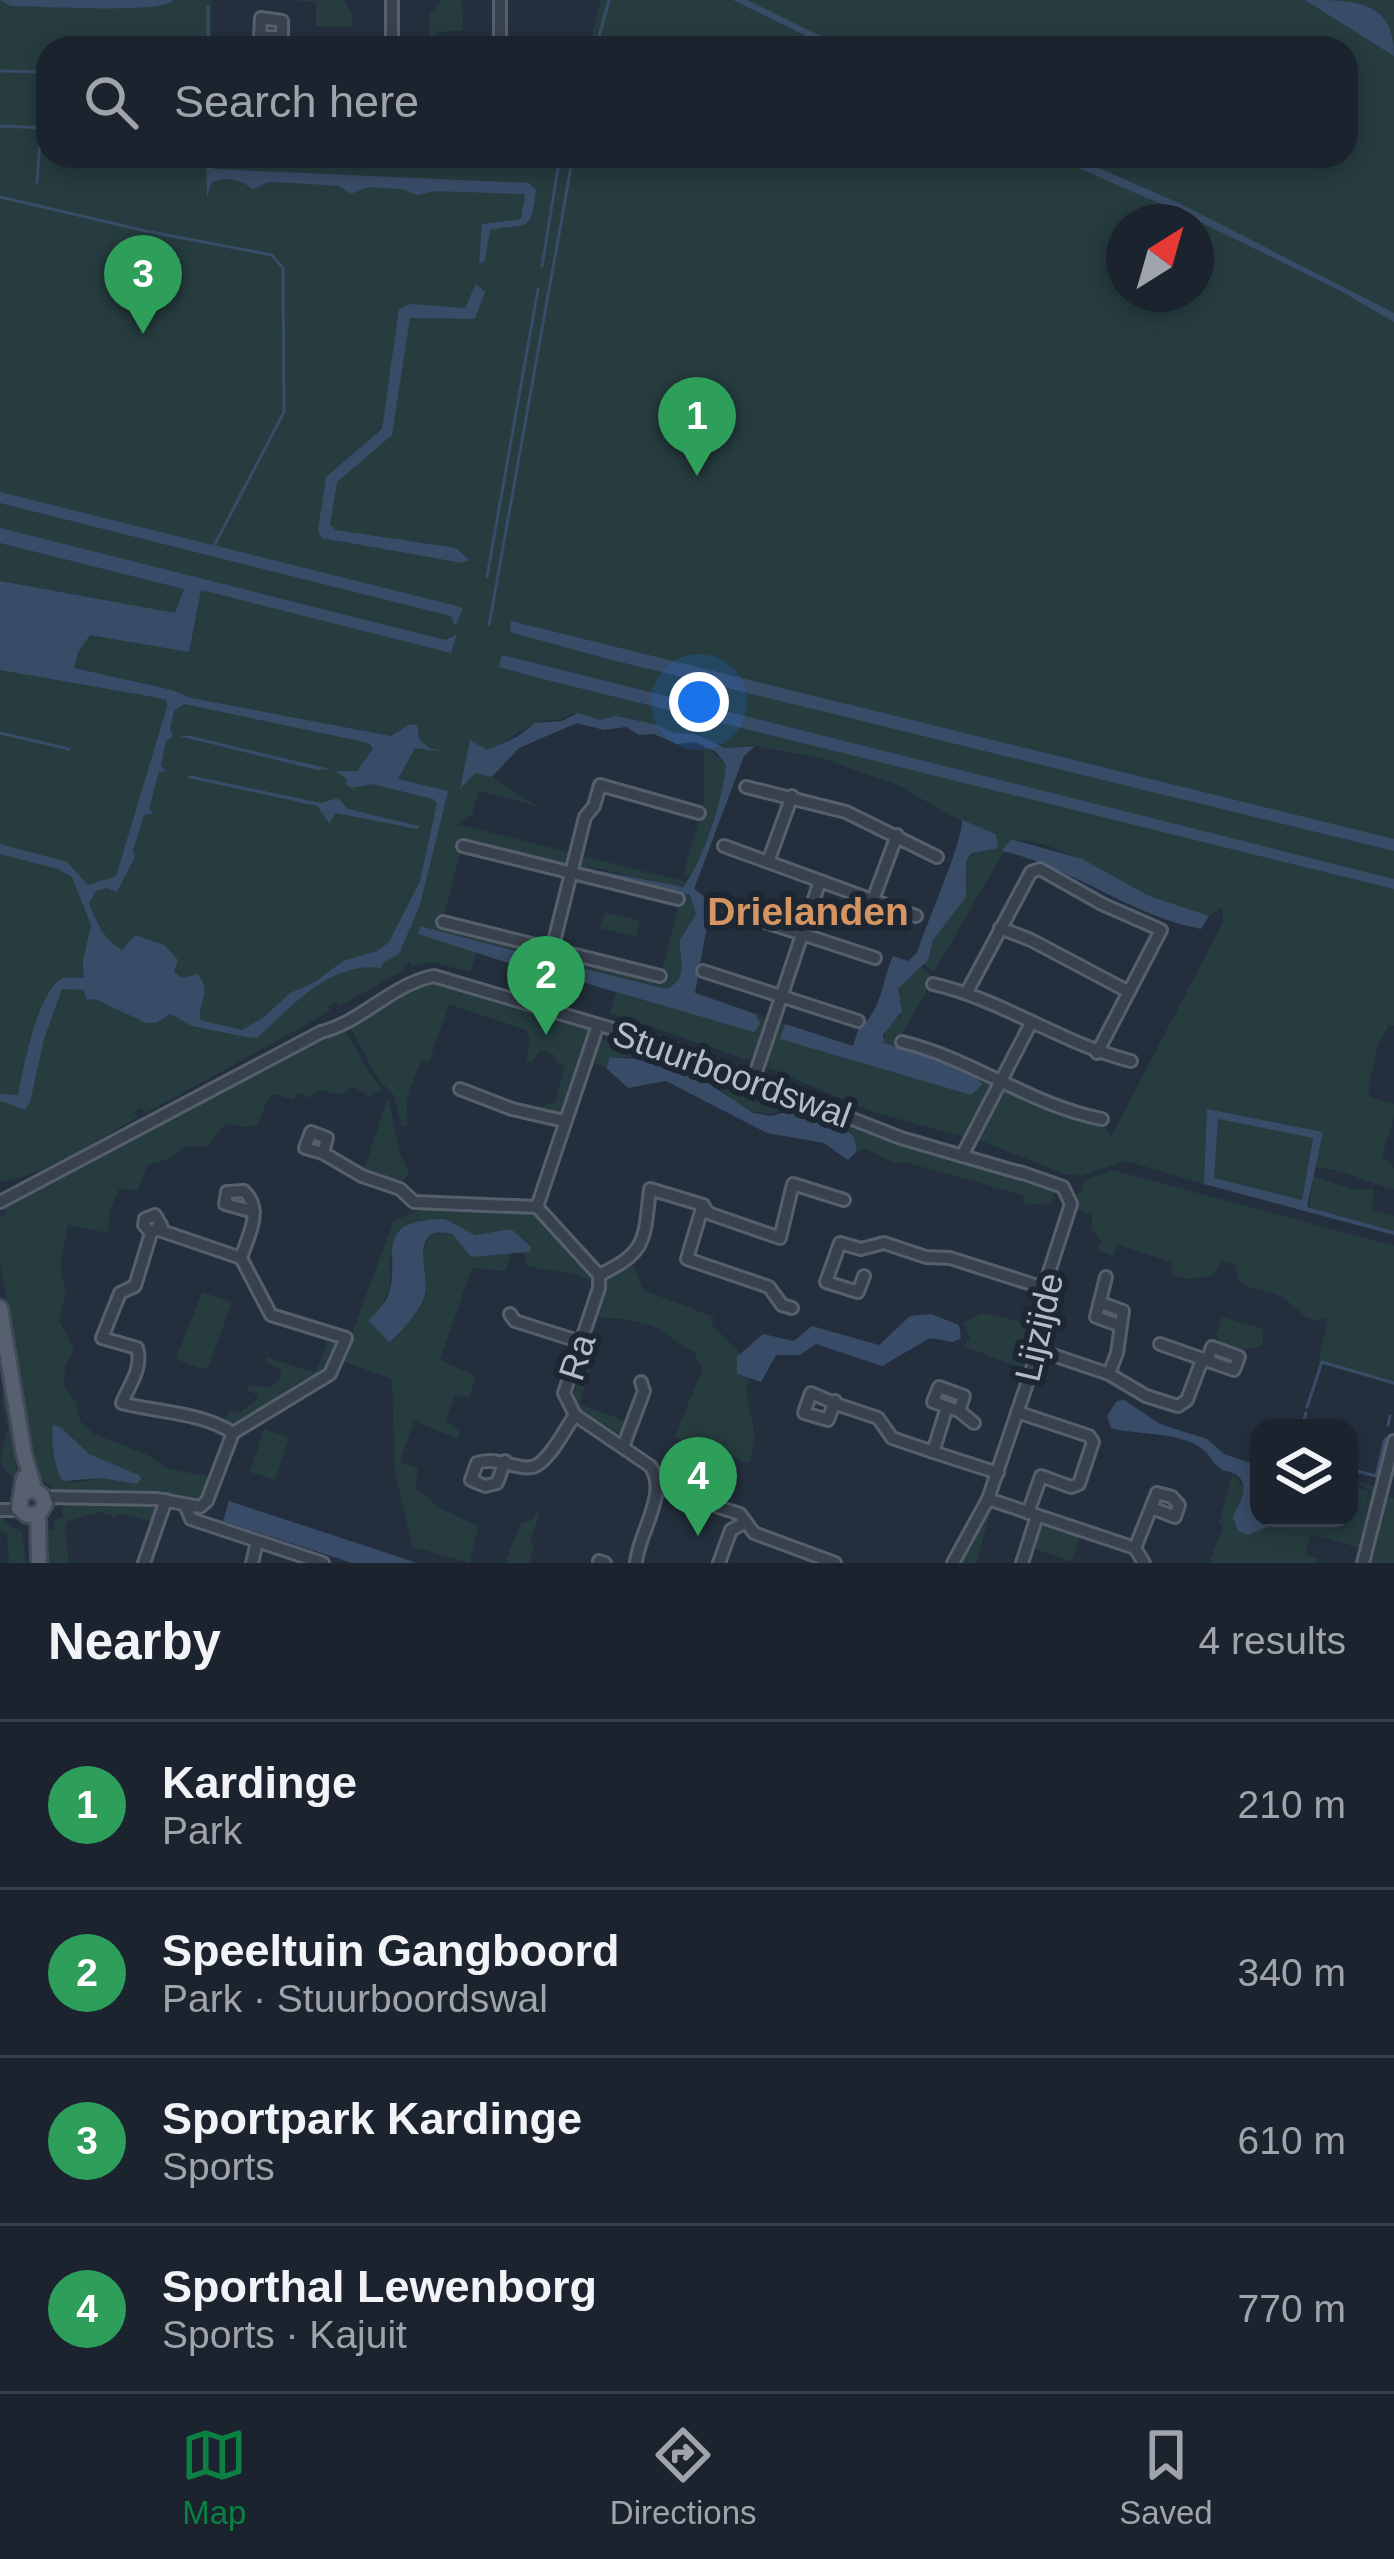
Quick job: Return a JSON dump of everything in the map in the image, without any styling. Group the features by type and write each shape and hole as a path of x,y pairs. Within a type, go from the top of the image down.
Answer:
{"main road":[{"path":"0,1308 38,1558"}],"street":[{"path":"392,0 392,36"},
{"path":"499,36 500,0"},
{"path":"538,1006 585,817 600,785 699,813"},
{"path":"746,787 846,812 937,857"},
{"path":"769,862 792,796"},
{"path":"873,900 897,835"},
{"path":"464,845 678,899"},
{"path":"724,846 916,916"},
{"path":"967,992 1031,872 1040,869 1160,930 1097,1053"},
{"path":"754,1078 820,881"},
{"path":"726,909 874,958"},
{"path":"443,922 660,976"},
{"path":"1000,928 1129,992"},
{"path":"703,971 858,1021"},
{"name":"Stuurboordswal","path":"0,1198 434,976 598,1025 754,1078 893,1133 963,1153"},
{"path":"933,984 967,992 1097,1053 1131,1061"},
{"path":"963,1153 1031,1023"},
{"path":"537,1207 598,1025"},
{"path":"902,1042 951,1057 1042,1102 1102,1119"},
{"path":"460,1090 564,1121"},
{"path":"323,1153 362,1176 400,1189 414,1202 537,1207 599,1275 632,1259 639,1250 650,1189 704,1205 708,1213 780,1238 793,1184 844,1200"},
{"name":"Lijzijde","path":"953,1563 998,1474 1038,1350 1044,1288 1071,1197 1063,1187 963,1153"},
{"path":"704,1205 687,1259 769,1287 782,1305 792,1308"},
{"path":"0,1507 76,1498 166,1500 200,1507 207,1501 233,1433 330,1374 346,1338 272,1316 241,1258 254,1212"},
{"path":"233,1433 196,1416 122,1403 140,1357 137,1348 102,1338 116,1298 135,1286 155,1231 241,1258"},
{"path":"864,1276 858,1292 826,1282 839,1243 861,1250 884,1244 926,1257 950,1258 1044,1288"},
{"name":"Ra","path":"599,1275 599,1288 564,1393 575,1415 650,1466 658,1476 657,1487"},
{"path":"1106,1277 1096,1317 1119,1325 1109,1374"},
{"path":"510,1313 515,1321 581,1342"},
{"path":"1038,1350 1109,1374 1146,1396 1178,1406 1189,1398 1202,1360 1160,1344"},
{"path":"622,1447 644,1390 641,1382"},
{"path":"835,1402 878,1418 892,1438 998,1474"},
{"path":"933,1452 953,1409 974,1423"},
{"path":"1018,1412 1089,1436 1093,1442 1079,1484 1073,1487 1041,1476 1022,1563"},
{"path":"505,1461 526,1468 538,1464 575,1415"},
{"path":"1363,1563 1394,1441"},
{"path":"635,1561 657,1487 740,1514 744,1523 768,1540 836,1563"},
{"path":"988,1499 1135,1548 1144,1563"},
{"path":"144,1563 166,1500"},
{"path":"185,1505 191,1519 257,1542 281,1557 323,1563"},
{"path":"1135,1548 1152,1508"},
{"path":"719,1563 731,1530 744,1523"},
{"path":"252,1563 257,1542"}],"green space":[{"path":"0,0 212,0 211,36 36,36 36,168 1358,168 1358,36 592,36 601,0 1394,0 1394,1026 1389,1025 1377,1048 1368,1091 1370,1097 1394,1104 1382,1156 1394,1168 1394,1189 1313,1167 1323,1132 1208,1110 1204,1184 1126,1161 1082,1176 1065,1174 976,1139 1003,1084 1077,1118 1103,1124 1111,1137 1223,922 1222,907 1209,916 1178,907 1057,849 1011,839 934,972 924,964 933,940 967,887 966,861 996,834 972,827 897,785 824,759 752,745 726,748 656,724 571,714 516,734 475,773 490,776 537,806 479,791 472,814 457,824 572,853 568,868 462,844 442,925 546,951 540,973 477,953 470,972 431,962 411,967 409,962 404,970 340,1006 335,1002 313,1021 146,1113 141,1108 134,1111 138,1117 71,1156 0,1182","holes":["502,659 813,745 500,667"]},
{"path":"288,0 344,0 353,15 352,27 316,26 316,2"},
{"path":"442,0 462,0 463,30 430,36 430,14"},
{"path":"704,744 726,765 713,822 691,877 683,875 704,802"},
{"path":"579,855 688,882 679,887 587,866 587,870 690,895 697,914 680,940 682,968 673,985 667,989 564,965 561,976 549,972 554,952 661,977 680,898 576,870"},
{"path":"605,912 640,921 636,937 600,928"},
{"path":"921,967 937,981 929,986 895,1046 883,1043 887,1026 900,1016 898,989"},
{"path":"431,981 591,1027 564,1114 541,1109 555,1103 565,1066 555,1061 555,1055 540,1050 532,1063 526,1061 530,1039 526,1030 449,1004 429,1062 422,1061 412,1084 407,1100 409,1125 402,1127 394,1095 378,1079 348,1023"},
{"path":"616,992 706,1018 760,1019 756,1014 770,1019 754,1062 610,1013"},
{"path":"778,1021 785,1024 780,1039 971,1095 990,1077 995,1080 964,1137 876,1113 762,1065"},
{"path":"342,1028 383,1089 370,1097 352,1086 341,1095 319,1090 307,1098 296,1095 294,1100 274,1094 257,1125 226,1123 208,1146 184,1146 172,1158 147,1165 138,1190 119,1189 110,1210 108,1233 68,1225 60,1265 66,1293 59,1320 74,1349 65,1366 64,1387 76,1402 80,1421 94,1434 148,1455 166,1468 210,1477 202,1498 195,1501 142,1492 58,1494 41,1478 27,1422 0,1261 3,1204","holes":["63,1428 89,1454 139,1475 136,1484 101,1478 73,1483 57,1464 51,1432"]},
{"path":"602,1040 702,1065 862,1129 1055,1191 1051,1203 1024,1205 1025,1196 1013,1192 897,1164 865,1148 855,1154 811,1118 789,1109 758,1113 678,1063 610,1057 606,1068 592,1062"},
{"path":"388,1097 400,1154 409,1172 399,1186 363,1173"},
{"path":"1218,1119 1313,1138 1302,1200 1214,1178"},
{"path":"1112,1170 1394,1246 1394,1385 1318,1363 1328,1318 1307,1317 1280,1296 1246,1286 1237,1277 1236,1265 1223,1261 1212,1276 1187,1279 1173,1275 1171,1262 1117,1244 1113,1256 1097,1250 1101,1241 1092,1229 1092,1215 1074,1209 1074,1196 1082,1191 1084,1181"},
{"path":"1313,1176 1356,1190 1374,1189 1372,1210 1394,1216 1394,1231 1309,1209"},
{"path":"424,1209 534,1214 590,1275 589,1280 527,1266 523,1252 529,1252 511,1229 475,1235 445,1219 421,1221 390,1257 390,1287 381,1306 392,1341 426,1294 423,1262 431,1236 452,1234 471,1257 511,1254 505,1271 472,1268 440,1360 476,1376 469,1398 455,1394 446,1420 459,1431 459,1439 414,1421 400,1462 418,1468 415,1488 440,1508 478,1526 470,1563 413,1547 395,1473 392,1379 342,1361 394,1220"},
{"path":"634,1265 643,1290 714,1317 711,1324 740,1353 740,1376 748,1379 754,1429 749,1463 674,1438 702,1370 694,1352 652,1326 597,1317 606,1280"},
{"path":"202,1292 232,1302 209,1366 203,1369 176,1359"},
{"path":"983,1313 1031,1324 1025,1369 960,1345 970,1337 963,1323"},
{"path":"1222,1317 1263,1329 1263,1345 1226,1346 1216,1336"},
{"path":"330,1335 339,1339 330,1365 233,1424 224,1423 229,1410 239,1413 257,1399 248,1386 271,1387 280,1379 281,1370 266,1363 267,1357 312,1372"},
{"path":"585,1347 597,1351 579,1404 625,1421 621,1436 572,1403"},
{"path":"5,1381 17,1475 13,1479 0,1462 8,1428 2,1402"},
{"path":"264,1429 289,1437 275,1480 250,1472"},
{"path":"1233,1474 1244,1488 1234,1520 1238,1531 1251,1535 1263,1527 1358,1527 1358,1487 1368,1491 1366,1509 1371,1491 1358,1482 1377,1487 1360,1553 1359,1548 1311,1534 1305,1554 1318,1559 1317,1563 1209,1563 1223,1526 1219,1522"},
{"path":"1384,1495 1394,1498 1394,1563 1368,1563 1383,1520"},
{"path":"92,1502 159,1507 154,1523 99,1512 68,1521 69,1563 47,1563 46,1531 55,1529 54,1521 63,1516 61,1507"},
{"path":"992,1508 976,1563 958,1563 988,1513"},
{"path":"537,1512 530,1563 505,1563 520,1524"},
{"path":"4,1513 4,1523 22,1532 26,1563 9,1563 7,1534 0,1531 0,1514"},
{"path":"1040,1521 1080,1534 1072,1561 1029,1547"}],"water":[{"path":"0,0 173,1 97,8 11,6"},
{"path":"733,0 747,0 820,36 806,36"},
{"path":"1305,0 1368,7 1387,24 1394,56"},
{"path":"206,168 529,183 536,190 529,220 490,230 485,261 479,264 482,224 521,219 525,194 435,191 417,195 368,187 351,194 339,186 293,183 268,182 253,189 227,179 211,183 207,198"},
{"path":"1079,168 1098,168 1181,204 1161,204"},
{"path":"1214,221 1394,313 1394,322 1214,229"},
{"path":"476,284 485,292 475,319 410,318 392,435 337,482 330,525 336,530 456,548 469,560 462,563 322,538 318,530 326,477 382,429 399,309 410,304 465,308"},
{"path":"0,492 463,609 455,626 451,616 0,503"},
{"path":"0,528 446,640 457,634 451,653 201,590 189,652 90,635 74,668 191,698 391,736 417,725 419,739 444,752 415,748 398,779 448,791 420,905 399,954 381,968 345,971 329,979 251,1038 192,1026 170,1014 146,1023 95,999 87,1000 83,990 62,989 44,1039 30,1102 25,1110 0,1101 0,1094 18,1095 33,1031 53,986 62,978 84,978 91,925 72,877 0,854 0,844 67,862 88,885 116,876 167,707 166,700 154,697 0,670 0,581 175,613 184,589 0,543","holes":["184,704 369,743 373,749 357,771 335,771 347,779 346,784 351,788 372,784 437,803 420,881 389,942 377,951 343,961 242,1030 200,1020 202,980 197,974 182,978 174,972 178,960 164,945 135,935 122,950 105,936 89,903 96,891 117,892 135,857 144,815 154,813 149,809 159,772 165,771 161,765 166,741 173,736 174,711"]},
{"path":"511,621 1394,839 1394,851 608,659 510,632"},
{"path":"502,655 1394,879 1394,889 547,680 499,667"},
{"path":"578,713 600,720 616,716 655,724 725,748 755,746 744,756 694,889 713,903 695,993 756,1014 760,1024 754,1032 561,976 564,964 667,989 679,979 680,940 696,914 690,895 585,868 683,887 711,828 726,765 716,752 696,742 677,744 626,727 604,730 577,723 519,748 492,777 475,773 460,789 470,740 487,750 535,723 562,721"},
{"path":"179,736 191,736 330,769 317,770"},
{"path":"189,775 321,803 338,798 348,809 419,826 336,813 329,823 317,806"},
{"path":"962,820 996,834 998,848 972,853 966,861 966,897 933,940 928,960 898,989 902,1011 883,1035 884,1043 950,1063 983,1084 971,1095 780,1039 785,1024 853,1046 859,1027 877,1004 893,956 908,961 917,953 951,864"},
{"path":"1011,839 1082,859 1149,896 1209,916 1201,929 1150,914 1053,868 1002,851"},
{"path":"420,926 534,956 536,963 530,970 418,934"},
{"path":"610,1057 676,1062 753,1113 771,1116 793,1110 846,1130 854,1137 857,1151 848,1160 824,1143 767,1133 666,1081 628,1088 606,1068"},
{"path":"1207,1109 1323,1132 1307,1207 1394,1231 1394,1235 1204,1184","holes":["1218,1119 1313,1138 1302,1200 1214,1178"]},
{"path":"445,1219 475,1235 511,1229 531,1247 529,1252 471,1257 452,1234 429,1236 423,1254 424,1297 389,1342 368,1320 387,1298 397,1234 421,1221"},
{"path":"931,1314 959,1325 961,1338 953,1342 930,1338 882,1366 816,1344 800,1355 776,1355 761,1382 737,1374 737,1357 763,1334 794,1341 812,1326 879,1345 910,1316"},
{"path":"1124,1400 1160,1424 1207,1439 1224,1454 1250,1463 1250,1527 1267,1527 1248,1535 1238,1531 1233,1517 1243,1483 1195,1444 1111,1428 1107,1416 1117,1401"},
{"path":"53,1425 89,1454 141,1479 137,1484 101,1478 63,1481 54,1454"},
{"path":"229,1501 417,1563 352,1563 223,1521"}],"waterway":[{"path":"599,36 609,0"},
{"path":"208,7 208,36"},
{"path":"0,71 36,72"},
{"path":"0,126 36,128"},
{"path":"37,182 38,168"},
{"path":"542,266 558,168"},
{"path":"489,625 571,168"},
{"path":"0,197 272,255 283,268 284,412 215,544"},
{"path":"487,577 538,289"},
{"path":"0,733 69,749"},
{"path":"1307,1407 1322,1362 1394,1383"},
{"path":"1304,1419 1306,1413"},
{"path":"1388,1425 1390,1416"},
{"path":"1358,1471 1376,1476 1385,1439"}],"place":[{"name":"Sportpark Kardinge","path":"143,334"},
{"name":"Kardinge","path":"697,476"},
{"name":"Speeltuin Gangboord","path":"546,1035"},
{"name":"Sporthal Lewenborg","path":"698,1536"}],"district":[{"name":"Drielanden","path":"808,911"}]}
